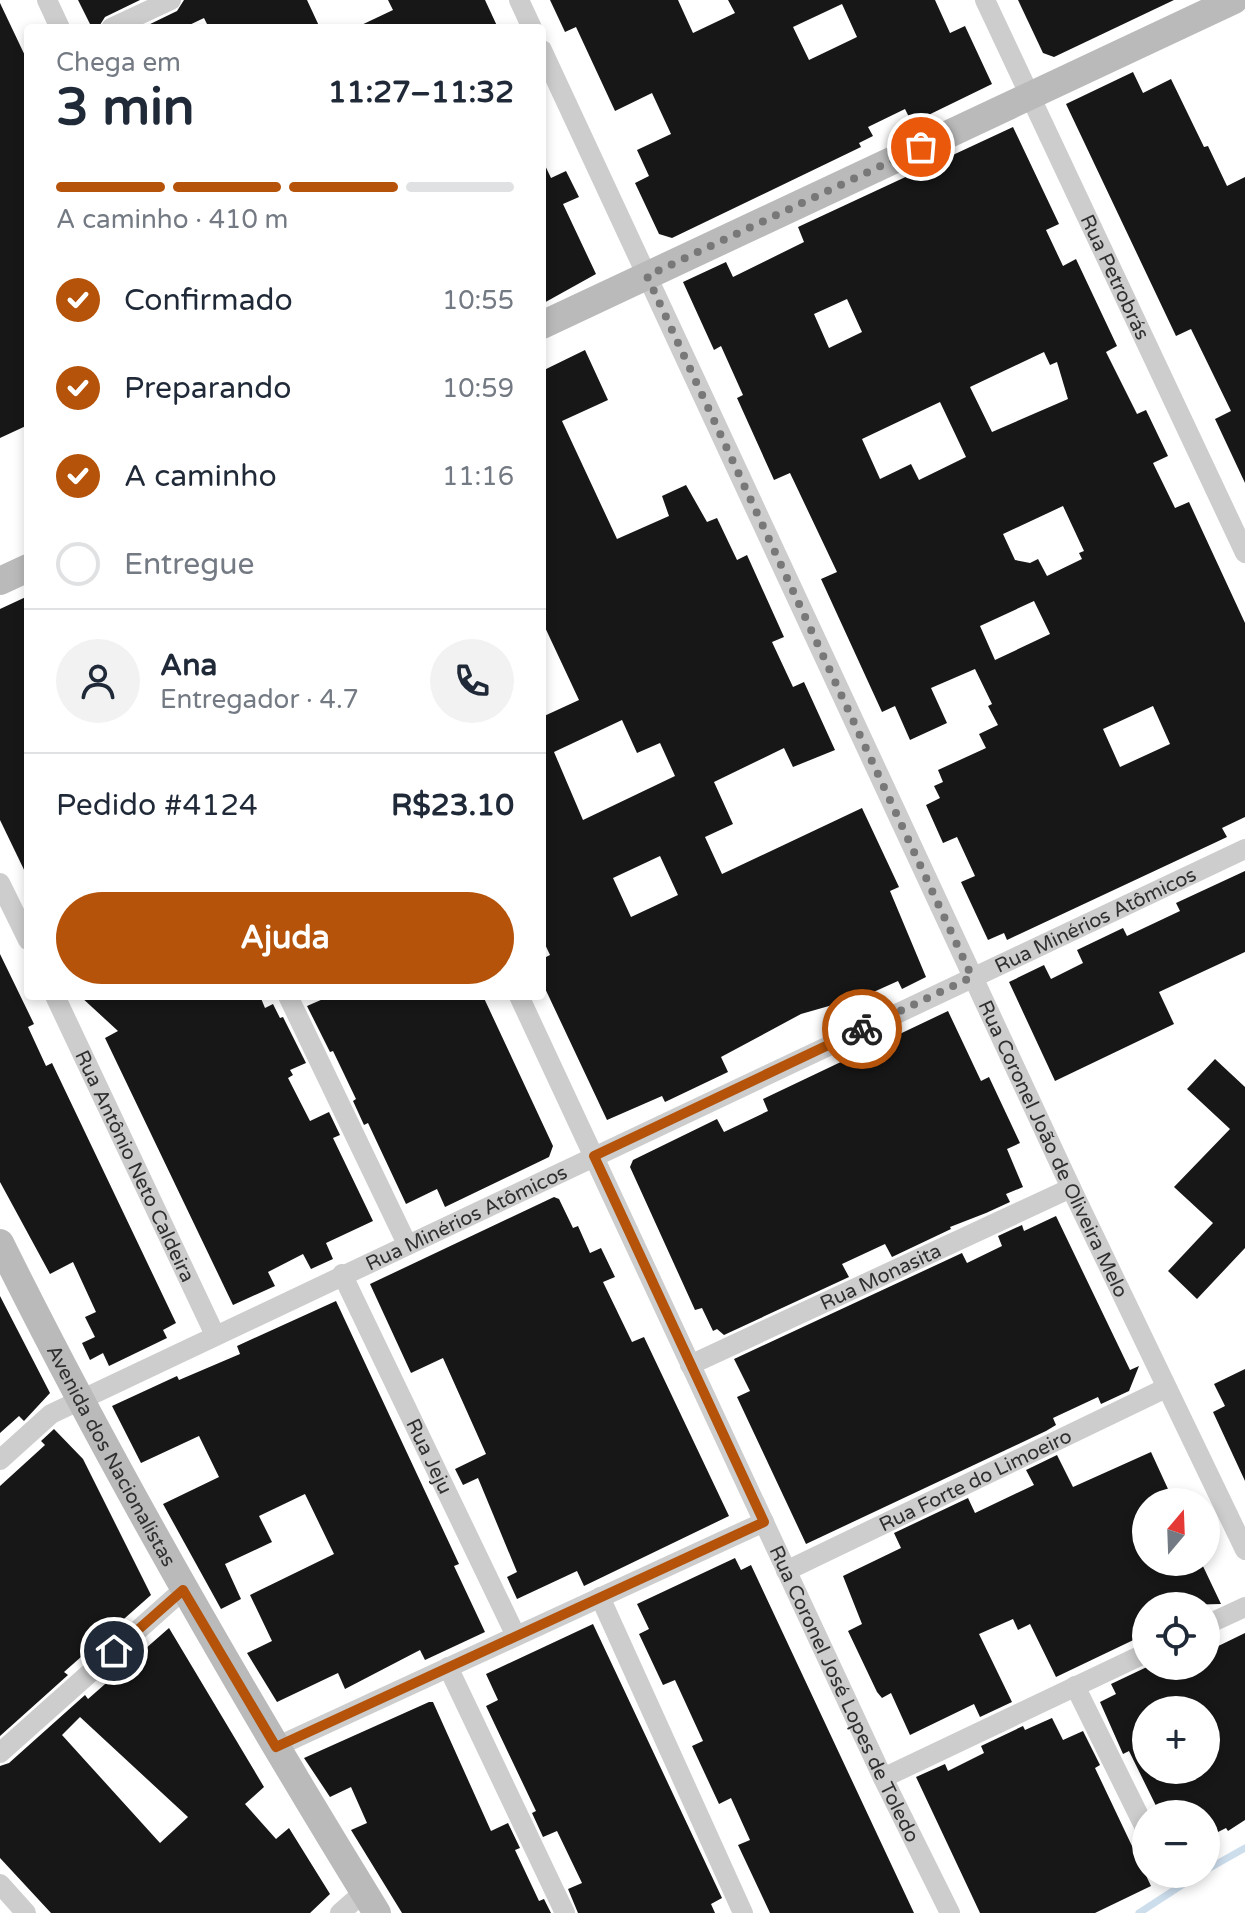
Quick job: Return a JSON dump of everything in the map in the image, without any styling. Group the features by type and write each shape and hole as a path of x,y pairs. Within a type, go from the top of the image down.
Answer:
{"street":[{"path":"47,0 58,24"},
{"path":"120,24 171,0"},
{"path":"519,0 530,24"},
{"name":"Rua Petrobrás","path":"985,0 1245,553"},
{"path":"546,323 1234,0"},
{"name":"Rua Coronel João de Oliveira Melo","path":"546,59 972,977 1245,1550"},
{"path":"0,581 24,570"},
{"name":"Rua Minérios Atômicos","path":"0,1460 51,1414 1245,849"},
{"path":"0,883 24,932"},
{"name":"Rua Antônio Neto Caldeira","path":"57,1000 215,1335"},
{"path":"290,1000 407,1244"},
{"name":"Rua Coronel José Lopes de Toledo","path":"521,1000 883,1778 950,1913"},
{"name":"Rua Monasita","path":"690,1365 1071,1188"},
{"name":"Avenida dos Nacionalistas","path":"0,1243 78,1401 183,1590 370,1902"},
{"name":"Rua Jeju","path":"342,1274 516,1636"},
{"name":"Rua Forte do Limoeiro","path":"786,1571 1166,1388"},
{"path":"276,1747 764,1522"},
{"path":"0,1753 183,1590"},
{"path":"600,1597 743,1913"},
{"path":"1220,1619 1245,1607"},
{"path":"883,1778 1132,1660"},
{"path":"448,1667 565,1913"},
{"path":"1075,1686 1132,1802"},
{"path":"0,1884 26,1913"},
{"path":"340,1913 370,1902"}],"building":[{"path":"78,0 140,0 105,17 101,24 90,24"},
{"path":"184,0 307,0 318,24 207,24 204,18 191,24 150,24 177,11"},
{"path":"388,0 485,0 496,24 363,24 393,10"},
{"path":"550,0 678,0 693,33 735,13 728,0 935,0 950,33 965,26 992,84 912,123 905,109 868,127 873,136 859,143 861,147 672,238 659,234 635,183 649,176 637,150 671,134 652,93 615,111 576,27 565,32","holes":["842,4 857,37 809,60 793,27"]},
{"path":"1018,0 1174,0 1054,57 1043,53"},
{"path":"0,3 24,54 24,427 0,438"},
{"path":"1133,72 1143,93 1171,79 1227,186 1245,177 1245,483 1215,419 1231,411 1191,329 1176,336 1066,104"},
{"path":"1013,127 1059,224 1046,230 1063,266 1076,259 1117,346 1106,352 1137,414 1146,410 1168,456 1153,463 1175,508 1189,502 1245,623 1245,817 1222,828 1227,837 1007,940 1004,933 988,940 961,882 975,876 957,837 943,843 926,805 940,798 934,786 943,782 938,770 986,748 979,734 998,725 988,706 992,704 975,669 931,688 947,723 910,740 895,706 882,712 821,579 837,572 790,473 774,480 737,398 743,395 721,346 714,350 683,282 726,262 733,277 804,242 798,227","holes":["847,299 862,332 829,348 814,314","1044,352 1050,365 1057,362 1068,399 992,432 970,387","940,402 966,457 919,480 911,464 880,479 862,439","1063,506 1084,551 1079,553 1082,559 1047,576 1038,559 1030,563 1015,560 1003,534","1034,601 1050,634 995,660 980,626","1153,706 1170,744 1120,767 1103,729"]},
{"path":"546,167 551,178 566,171 579,197 563,204 596,274 546,302"},
{"path":"585,350 608,400 562,421 617,539 669,516 662,496 686,485 707,522 717,518 737,560 747,555 784,637 772,642 793,687 804,682 835,750 793,767 784,748 714,782 733,824 705,837 722,874 862,808 899,887 890,891 926,977 902,989 898,981 838,1008 836,1004 801,1014 721,1057 728,1072 665,1102 662,1096 607,1120 546,990 546,957 550,955 546,946 546,715 579,700 546,630 546,369","holes":["622,720 637,753 660,743 675,776 583,820 554,752","660,856 678,895 631,917 613,878"]},
{"path":"24,598 24,870 0,820 0,609"},
{"path":"1245,871 1245,952 1159,992 1174,1024 1055,1081 1009,982 1044,965 1051,979 1083,963 1077,950 1123,928 1127,936 1180,911 1176,903"},
{"path":"0,954 34,1024 28,1027 46,1066 52,1063 176,1323 163,1330 167,1338 109,1366 103,1353 90,1360 82,1343 95,1337 85,1317 96,1312 73,1262 50,1274 0,1182"},
{"path":"84,1000 262,1000 265,1008 273,1004 306,1063 290,1070 293,1075 288,1078 310,1121 329,1112 340,1135 333,1138 373,1221 326,1243 333,1259 311,1269 303,1254 268,1272 275,1286 233,1305 105,1038 118,1031"},
{"path":"321,1000 485,1000 553,1146 549,1157 445,1207 437,1189 406,1204 368,1123 364,1125 353,1101 356,1099 333,1051 330,1052 307,1006"},
{"path":"948,1011 981,1081 989,1077 1020,1143 1007,1149 1023,1187 1006,1194 1010,1202 950,1227 892,1257 885,1244 842,1264 849,1277 724,1335 717,1329 713,1331 702,1308 695,1310 630,1167 633,1160 717,1119 724,1132 768,1111 763,1099"},
{"path":"1215,1059 1245,1087 1245,1248 1197,1299 1168,1271 1213,1223 1174,1187 1230,1129 1187,1089"},
{"path":"554,1197 559,1199 573,1228 578,1226 590,1253 601,1248 615,1277 603,1282 632,1342 644,1337 729,1516 584,1586 577,1571 517,1599 507,1577 517,1572 478,1478 463,1485 455,1469 486,1454 443,1358 411,1373 370,1284"},
{"path":"1056,1216 1130,1370 1139,1366 1129,1391 1101,1404 1098,1397 1053,1418 1056,1425 1046,1431 806,1544 737,1397 750,1391 734,1359 962,1253 967,1263 1002,1246 998,1236 1022,1225 1024,1231"},
{"path":"0,1296 50,1393 24,1421 19,1416 0,1433"},
{"path":"336,1301 459,1564 454,1566 485,1632 425,1660 420,1650 345,1689 338,1673 277,1702 247,1653 272,1641 250,1595 334,1554 305,1494 259,1516 272,1542 225,1564 241,1599 221,1609 163,1504 219,1477 199,1436 141,1463 112,1406 177,1376 179,1380 240,1354 237,1346"},
{"path":"1245,1369 1245,1481 1213,1412 1225,1406 1214,1384"},
{"path":"54,1429 83,1459 151,1595 64,1672 68,1675 0,1736 0,1486 45,1445 41,1441"},
{"path":"1151,1452 1168,1488 1132,1488 1132,1576 1208,1576 1215,1592 1132,1592 1132,1641 1056,1677 1030,1624 1018,1630 1013,1619 979,1634 1012,1702 980,1717 974,1704 910,1735 891,1693 882,1698 877,1692 848,1631 862,1624 843,1576 901,1548 894,1533 968,1498 975,1513 1034,1485 1026,1470 1057,1455 1073,1487"},
{"path":"735,1558 741,1570 751,1565 914,1913 770,1913 738,1845 750,1840 731,1798 719,1804 692,1746 703,1741 675,1680 663,1685 639,1634 649,1629 637,1604"},
{"path":"593,1624 722,1898 711,1904 715,1913 578,1913 568,1889 582,1883 557,1831 543,1837 532,1813 536,1811 486,1706 498,1700 486,1674"},
{"path":"169,1628 264,1787 245,1804 276,1839 289,1828 330,1894 310,1913 51,1913 0,1858 0,1766 9,1763 85,1695 88,1699","holes":["80,1717 188,1817 160,1843 62,1735"]},
{"path":"1245,1633 1245,1820 1228,1831 1226,1828 1220,1831 1220,1800 1153,1800 1145,1784 1220,1784 1220,1696 1132,1696 1132,1757 1129,1751 1123,1754 1100,1702 1116,1694 1111,1684 1132,1674 1132,1680 1220,1680 1220,1645"},
{"path":"433,1702 491,1831 508,1823 520,1848 515,1850 539,1901 544,1899 551,1913 402,1913 351,1830 367,1823 351,1787 330,1797 304,1758"},
{"path":"1052,1718 1063,1740 1083,1731 1100,1765 1095,1768 1132,1846 1132,1888 1147,1888 1095,1913 980,1913 916,1777 945,1764 948,1771 984,1753 981,1746 1023,1726 1025,1730"}],"waterway":[{"path":"1220,1862 1245,1848"},
{"path":"1139,1913 1177,1888"}],"way so far":[{"path":"862,1029 972,977 647,276 921,147"}],"route":[{"path":"114,1651 183,1590 276,1747 764,1522 594,1156 862,1029"}]}
